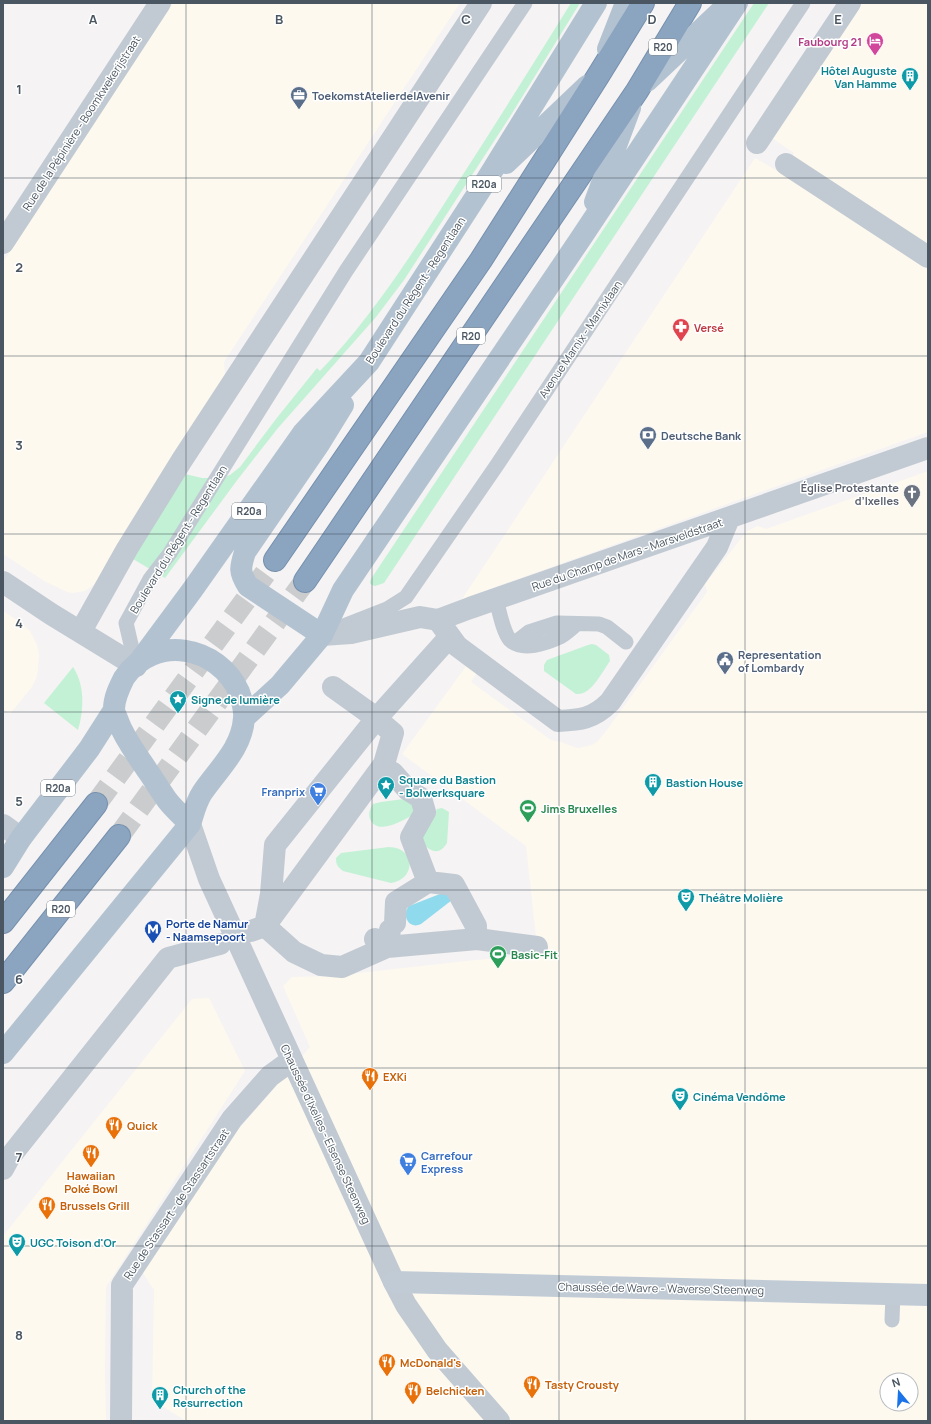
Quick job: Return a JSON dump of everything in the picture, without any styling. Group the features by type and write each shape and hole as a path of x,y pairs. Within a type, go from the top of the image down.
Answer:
{"highway":[{"path":"275,560 481,260 643,3"},
{"name":"R20","path":"305,581 637,91 690,3"},
{"path":"3,922 96,804"},
{"name":"R20","path":"3,982 118,836"}],"main road":[{"name":"Boulevard du Régent - Regentlaan","path":"136,666 197,584 303,433 369,362 484,184 596,3"},
{"path":"484,184 598,76 626,3"},
{"path":"581,238 637,91 729,3"},
{"name":"Avenue Marnix - Marnixlaan","path":"244,718 280,685 322,635 343,590 581,238 736,3"},
{"path":"322,635 248,586 242,576 240,567 245,552 319,444 369,362"},
{"path":"3,1053 190,824 201,795 238,744 242,732 244,706 234,682 226,671 217,663 206,657 183,650 170,650 146,658 127,675 120,685 115,698 114,710 123,735 171,804 190,824"},
{"name":"R20a","path":"3,867 21,838 90,749 114,710"},
{"path":"171,804 201,795"}],"street":[{"name":"Rue de la Pépinière - Boomkwekerijstraat","path":"3,243 160,3"},
{"path":"81,632 127,549 182,460 481,3"},
{"path":"757,143 850,3"},
{"path":"786,164 928,257"},
{"name":"Rue du Champ de Mars - Marsveldstraat","path":"322,635 351,633 420,617 438,620 928,448"},
{"path":"438,620 450,645 558,721 576,720 590,717 601,711 610,702 717,547 729,518"},
{"path":"3,582 51,614 136,666"},
{"path":"258,929 271,894 275,845 376,719 450,645"},
{"path":"258,929 388,768 393,733 333,687"},
{"path":"388,768 408,790 421,798 425,812 411,837 428,882"},
{"name":"Chaussée d'Ixelles - Elsense Steenweg","path":"190,824 209,879 394,1282 406,1305 436,1350 499,1421"},
{"path":"3,825 21,838"},
{"path":"258,929 287,955 316,970 342,967 386,934 396,902 428,882 454,885 477,933"},
{"path":"386,934 477,933 537,947"},
{"path":"3,1169 14,1152 168,958 220,944"},
{"name":"Rue de Stassart - de Stassartstraat","path":"121,1421 122,1285 232,1119 270,1076 292,1060"},
{"name":"Chaussée de Wavre - Waverse Steenweg","path":"394,1282 928,1295"}],"lane":[{"name":"Boulevard du Régent - Regentlaan","path":"136,666 126,623 150,579 170,553 346,271 526,3"},
{"name":"Avenue Marnix - Marnixlaan","path":"322,635 387,609 406,597 497,464 803,3"},
{"path":"496,599 507,634 515,643 529,632 557,623 599,624 607,627 626,642"},
{"path":"892,1320 893,1294"}],"shaded area":[{"path":"173,3 460,3 224,362 225,374 95,584 85,591 73,593 67,592 46,582 3,554 3,262"},
{"path":"857,3 928,3 928,432 462,599 755,158 781,173 794,153 769,136"},
{"path":"928,471 928,1421 186,1421 152,1400 154,1290 141,1270 238,1130 310,1047 283,986 292,977 332,976 475,960 538,955 526,846 402,754 467,665 477,673 471,682 551,740 579,748 592,745 598,741 606,731 707,592 705,584 747,531 758,526 766,529"},
{"path":"3,611 23,624 30,631 37,645 39,654 36,679 31,688 10,714 3,709"},
{"path":"209,998 245,1071 106,1287 106,1421 3,1421 3,1236 192,999"}],"green space":[{"path":"571,3 580,3 511,115 404,280 376,317 278,428 238,479 165,578 133,559 185,474 202,478 221,478 230,475 240,467 317,368 320,371 357,329 391,284 422,238"},
{"path":"754,3 769,3 384,583 375,586 372,585 370,583 371,579"},
{"path":"592,644 596,645 609,655 610,661 596,682 587,691 581,694 576,694 544,671 544,665 547,660"},
{"path":"73,667 80,682 82,698 78,730 44,703"},
{"path":"411,798 416,813 405,819 385,827 374,824 370,819 369,815 373,804"},
{"path":"442,808 449,812 447,843 441,850 434,851 422,842 423,834 437,809"},
{"path":"389,847 398,848 404,852 410,864 405,876 399,881 391,883 343,871 337,864 336,858 341,853"}],"water":[{"path":"445,892 452,900 421,924 413,925 408,921 406,913 409,906"}],"tunnel":[{"path":"96,804 275,560"},
{"path":"119,836 305,581"}],"place":[{"name":"Faubourg 21","path":"875,56"},
{"name":"Hôtel Auguste Van Hamme","path":"910,91"},
{"name":"ToekomstAtelierdelAvenir","path":"299,110"},
{"name":"Versé","path":"681,342"},
{"name":"Deutsche Bank","path":"648,450"},
{"name":"Église Protestante d’Ixelles","path":"912,508"},
{"name":"Representation of Lombardy","path":"725,675"},
{"name":"Signe de lumière","path":"178,714"},
{"name":"Bastion House","path":"653,797"},
{"name":"Square du Bastion - Bolwerksquare","path":"386,800"},
{"name":"Franprix","path":"318,806"},
{"name":"Jims Bruxelles","path":"528,823"},
{"name":"Théâtre Molière","path":"686,912"},
{"name":"Porte de Namur - Naamsepoort","path":"153,944"},
{"name":"Basic-Fit","path":"498,969"},
{"name":"EXKi","path":"370,1091"},
{"name":"Cinéma Vendôme","path":"680,1111"},
{"name":"Quick","path":"114,1140"},
{"name":"Hawaiian Poké Bowl","path":"91,1168"},
{"name":"Carrefour Express","path":"408,1176"},
{"name":"Brussels Grill","path":"47,1220"},
{"name":"UGC Toison d'Or","path":"17,1257"},
{"name":"McDonald's","path":"387,1377"},
{"name":"Tasty Crousty","path":"532,1399"},
{"name":"Belchicken","path":"413,1405"},
{"name":"Church of the Resurrection","path":"160,1410"}]}
